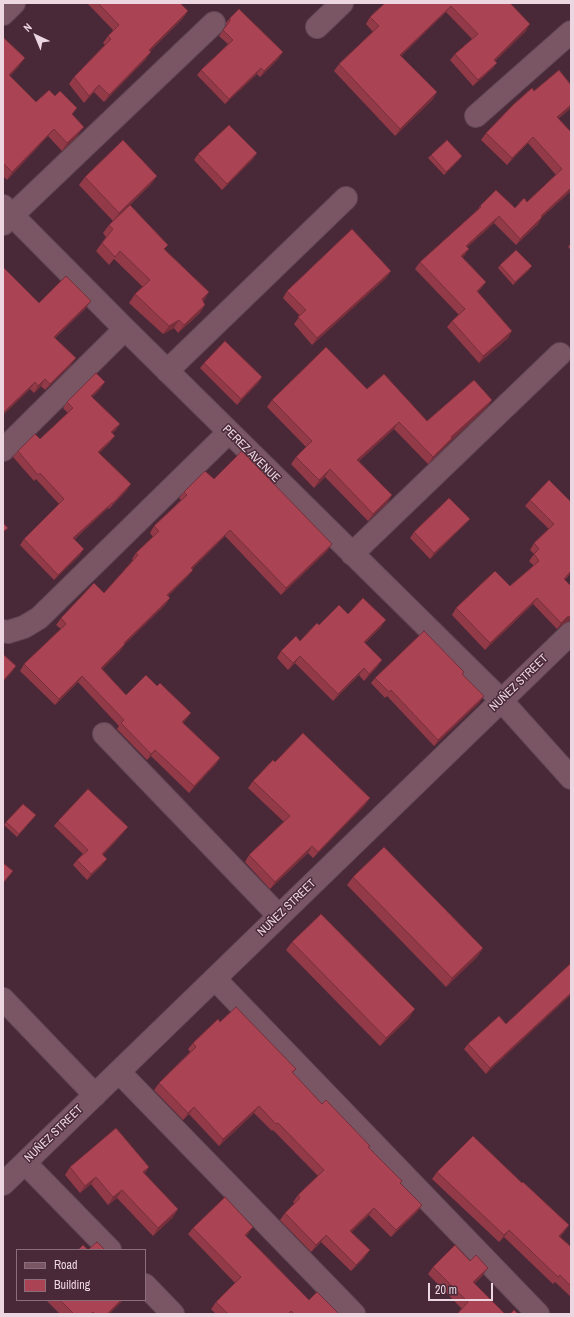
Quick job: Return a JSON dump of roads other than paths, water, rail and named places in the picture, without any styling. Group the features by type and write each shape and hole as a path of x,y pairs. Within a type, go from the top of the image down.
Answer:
{"street":[{"path":"3,14 14,3"},
{"path":"317,27 342,3"},
{"path":"6,215 214,23"},
{"path":"476,116 571,32"},
{"path":"167,371 346,198"},
{"name":"PEREZ AVENUE","path":"6,215 125,329 500,700 571,778"},
{"path":"3,450 125,329"},
{"path":"352,554 560,354"},
{"path":"3,631 8,632 24,627 39,618 229,432"},
{"name":"NUÑEZ STREET","path":"3,1184 500,700 571,633"},
{"path":"104,734 279,916"},
{"path":"215,979 538,1314"},
{"path":"3,999 95,1095"},
{"path":"119,1072 354,1314"},
{"path":"25,1163 109,1249"},
{"path":"146,1286 173,1314"}]}
